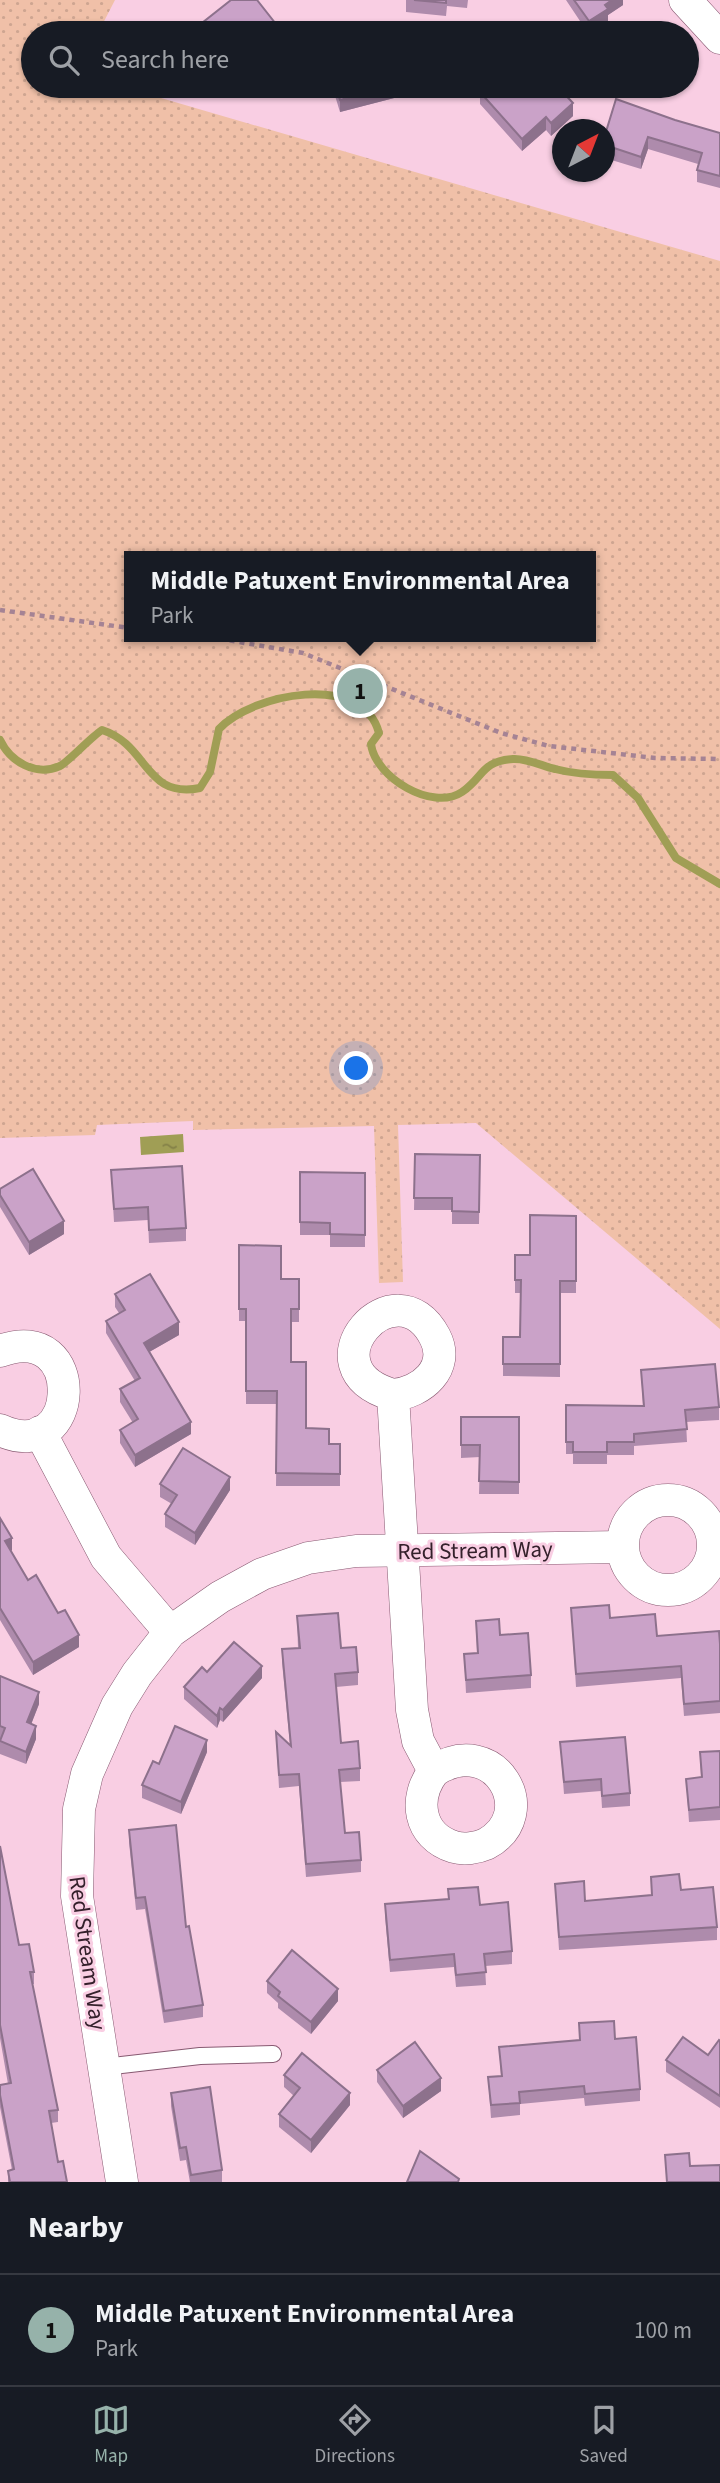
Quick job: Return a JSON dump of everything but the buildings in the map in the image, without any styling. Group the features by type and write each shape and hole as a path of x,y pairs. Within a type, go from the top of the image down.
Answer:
{"street":[{"path":"685,0 720,38"},
{"path":"0,1352 16,1346 32,1347 51,1357 61,1370 65,1399 57,1418 40,1432 26,1436 0,1430"},
{"path":"393,1395 412,1710 418,1741 434,1771"},
{"path":"40,1432 106,1557 170,1632"},
{"path":"664,1499 683,1502 701,1513 711,1527 714,1545 713,1575 679,1589 660,1590 644,1584 633,1574 622,1547 625,1528 634,1514 646,1504 664,1499"},
{"name":"Red Stream Way","path":"122,2182 77,1896 79,1809 87,1774 117,1706 137,1674 170,1632 220,1597 274,1570 308,1559 356,1551 622,1547"}],"lane":[{"path":"104,2067 200,2056 273,2054"}],"path":[{"path":"0,610 124,627"},
{"path":"239,642 303,653 491,730 549,746 655,758 720,760"}],"shaded area":[{"path":"0,0 115,0 104,21 21,21 21,98 161,98 720,261 720,1329 476,1123 398,1125 403,1282 379,1283 374,1126 193,1130 193,1121 97,1125 95,1135 0,1138"}],"water":[{"path":"183,1134 184,1152 141,1155 140,1137"}],"waterway":[{"path":"0,740 4,748 17,760 41,770 60,766 102,730 129,747 157,778 168,786 182,789 200,788 210,772 219,729 234,717 255,706 279,699 330,695 352,701 369,714 379,733 371,744 375,756 394,779 421,794 436,798 450,797 462,792 489,766 513,759 569,772 613,775 638,798 676,858 720,884"}],"place":[{"name":"Middle Patuxent Environmental Area","path":"360,691"}]}
